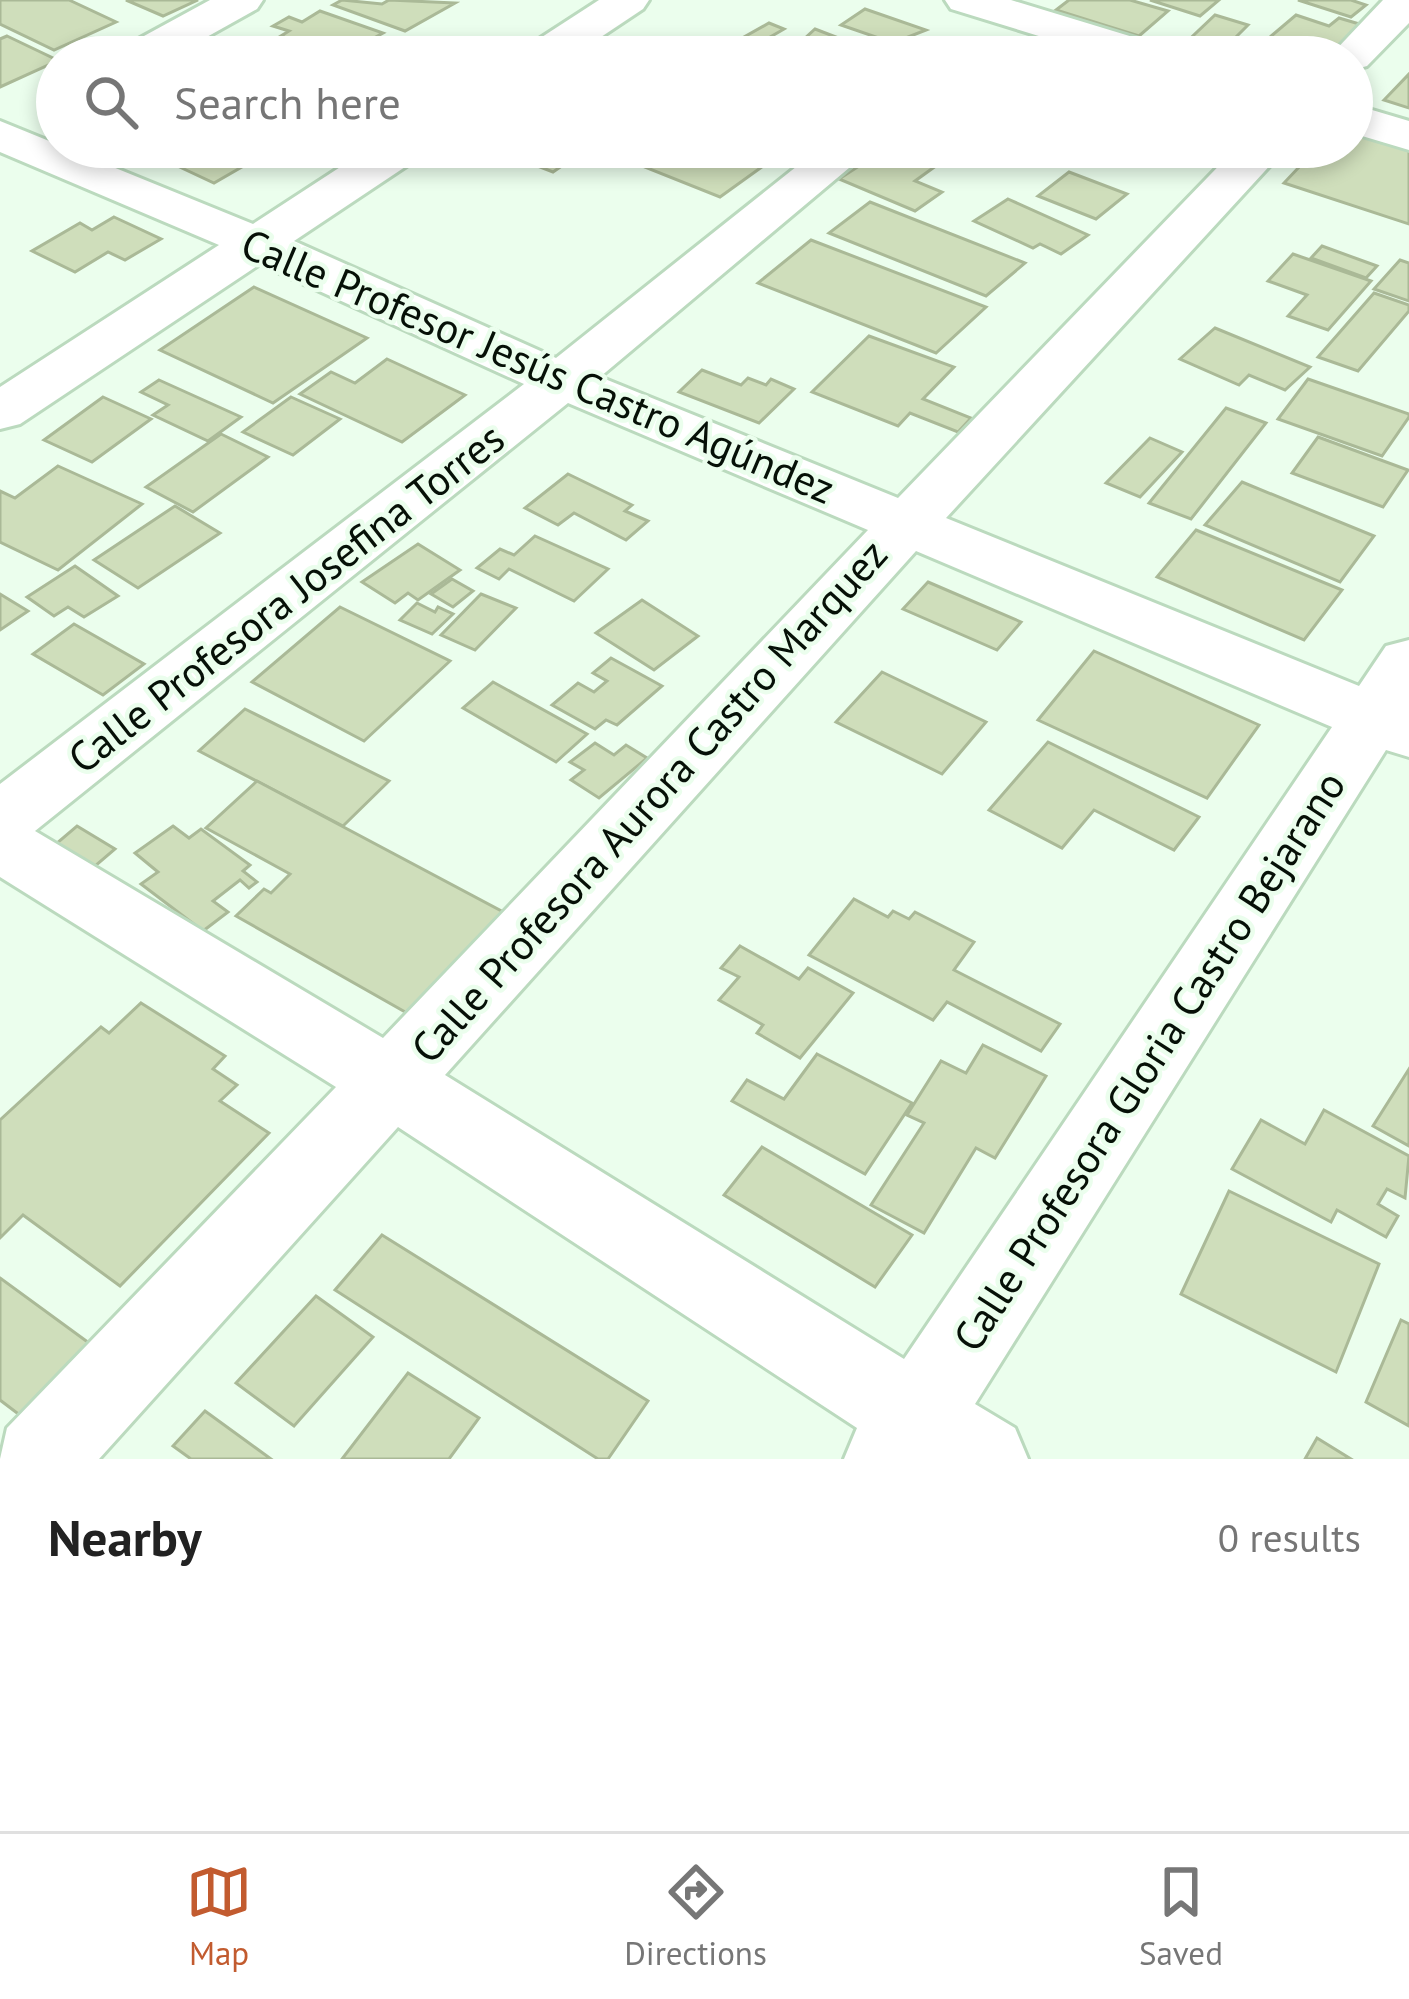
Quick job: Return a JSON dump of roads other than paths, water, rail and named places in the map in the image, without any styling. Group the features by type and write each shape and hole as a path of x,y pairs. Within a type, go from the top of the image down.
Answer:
{"street":[{"path":"176,36 242,0"},
{"path":"573,36 628,0"},
{"path":"965,0 1022,7 1098,36"},
{"path":"1372,36 1407,0"},
{"path":"987,36 1022,7"},
{"path":"1373,125 1409,136"},
{"name":"Calle Profesor Jesús Castro Agúndez","path":"100,168 562,381 903,524 1397,704"},
{"path":"0,412 371,168"},
{"name":"Calle Profesora Josefina Torres","path":"0,821 562,381 824,168"},
{"name":"Calle Profesora Aurora Castro Marquez","path":"39,1459 393,1083 903,524 1243,168"},
{"name":"Calle Profesora Gloria Castro Bejarano","path":"902,1438 1397,704"},
{"path":"0,843 393,1083 902,1438 983,1459"}]}
